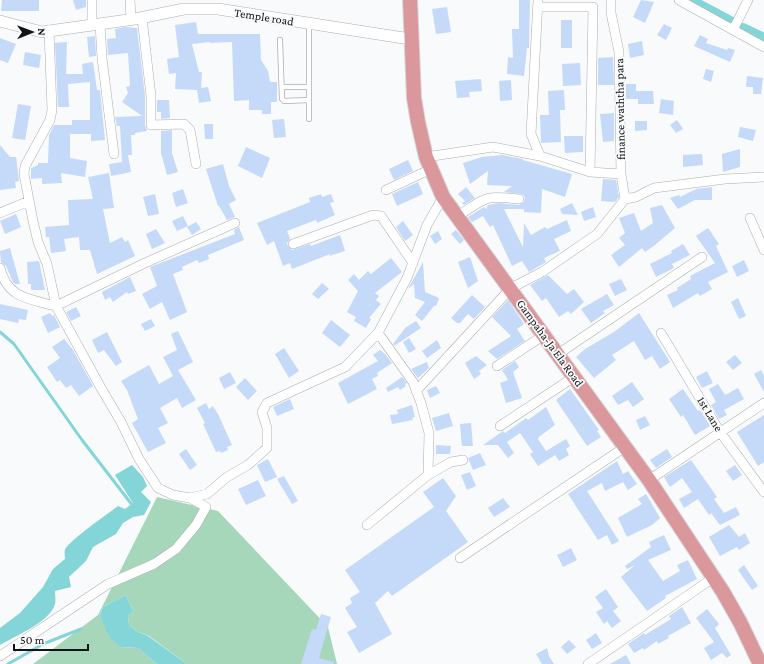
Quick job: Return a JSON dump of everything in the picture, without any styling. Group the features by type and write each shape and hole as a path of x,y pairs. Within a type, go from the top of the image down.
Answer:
{"highway":[{"name":"Gampaha-Ja Ela Road","path":"410,0 410,39 414,98 428,163 443,197 511,288 649,480 740,622 760,664"}],"street":[{"path":"92,0 102,58 114,154"},
{"path":"130,0 137,19 151,96 151,125 184,124 190,130 196,164"},
{"name":"finance waththa para","path":"386,190 428,163 493,147 540,156 590,172 621,174 619,52 611,13 611,0"},
{"path":"679,0 764,47"},
{"path":"734,30 748,0"},
{"path":"540,156 531,134 538,3 593,7 590,172"},
{"name":"Temple road","path":"0,21 42,32 137,19 184,9 218,9 410,39"},
{"path":"49,30 52,110 50,120 25,166 24,174 38,242 47,264 56,306 121,422 139,459 158,488 173,496 190,498 207,494 227,477 248,465 267,448 267,428 262,412 267,403 345,368 378,333 407,278 427,225 443,197"},
{"path":"621,174 625,199"},
{"path":"416,391 511,288 542,272 597,234 625,199 636,197 654,188 725,179 764,177"},
{"path":"458,216 482,199 492,196 519,199"},
{"path":"0,213 30,202"},
{"path":"293,244 373,215 381,216 413,263"},
{"path":"750,218 764,250"},
{"path":"0,268 3,280 8,288 27,298 56,306 145,263 235,223"},
{"path":"558,354 702,257"},
{"path":"378,333 412,382 416,391 429,433 428,475"},
{"name":"1st Lane","path":"661,333 720,432 764,492"},
{"path":"497,366 544,335"},
{"path":"500,426 574,376"},
{"path":"649,480 764,402"},
{"path":"460,558 625,447"},
{"path":"367,525 428,475 451,462 463,460"},
{"path":"0,656 108,584 154,564 176,549 196,524 206,507 190,498"},
{"path":"588,664 713,578"}],"lane":[{"path":"309,24 309,119"},
{"path":"280,40 282,99 284,101 309,100"},
{"path":"282,87 309,87"}],"green space":[{"path":"157,497 218,511 328,627 337,664 187,664 149,636 136,631 129,625 128,616 133,612 126,595 103,607 100,616 121,647 138,648 157,664 33,664 98,615"}],"water":[{"path":"132,465 143,477 147,486 141,492 151,502 144,515 133,517 123,523 116,534 93,547 86,561 69,577 71,587 55,591 55,604 52,611 39,623 0,645 0,628 20,613 43,587 53,569 65,559 65,551 67,546 118,506 125,509 133,503 115,475"},
{"path":"126,595 133,612 128,616 129,625 136,631 148,636 187,664 157,664 138,648 121,647 112,640 100,616 103,607"}],"building":[{"path":"2,0 39,0 39,11 1,11"},
{"path":"73,0 86,0 86,7 76,10"},
{"path":"519,0 530,0 529,48 527,48 524,76 507,74 508,57 513,58 512,29 519,29"},
{"path":"641,0 654,2 645,23 633,17"},
{"path":"447,7 451,32 436,34 432,9"},
{"path":"561,20 572,20 572,48 561,48"},
{"path":"196,22 198,34 260,34 261,60 268,71 270,82 277,82 277,102 271,102 271,114 262,114 262,110 249,110 249,100 234,101 232,42 192,44 199,72 202,72 201,88 208,87 211,101 199,103 197,90 175,89 176,73 169,74 167,59 179,57 175,25"},
{"path":"664,24 672,28 666,40 657,35"},
{"path":"125,27 137,28 145,96 145,125 147,131 131,135 132,155 128,155 131,172 111,176 109,164 122,162 120,126 117,126 115,117 142,116 122,102 128,93 126,87 130,86 128,53 108,55 107,39 116,38 115,29"},
{"path":"700,35 708,39 706,43 727,50 728,48 735,50 730,62 694,46"},
{"path":"95,36 96,56 89,57 87,37"},
{"path":"0,38 16,44 8,63 0,60"},
{"path":"642,41 644,55 630,58 628,44"},
{"path":"67,42 66,74 83,74 82,64 93,62 97,90 100,90 105,140 91,141 91,134 70,134 70,158 87,161 85,177 61,173 62,183 42,184 42,178 31,179 31,168 38,165 38,163 48,163 49,135 54,125 72,125 72,120 90,120 90,82 68,84 69,107 58,107 55,43"},
{"path":"25,52 41,55 39,68 23,65"},
{"path":"613,57 614,85 598,85 598,58"},
{"path":"580,63 581,85 563,86 562,64"},
{"path":"706,69 714,71 711,82 703,79"},
{"path":"747,76 763,78 761,94 753,94 753,87 746,87"},
{"path":"481,79 482,91 469,92 470,97 457,98 455,81"},
{"path":"511,80 512,100 500,101 499,81"},
{"path":"626,84 636,84 636,91 653,91 654,104 638,104 638,99 626,99"},
{"path":"564,90 565,110 560,110 561,142 541,143 540,115 549,115 548,91"},
{"path":"661,99 674,101 673,115 659,113"},
{"path":"157,100 169,100 170,118 161,119 161,112 157,112"},
{"path":"18,104 31,106 25,140 12,138"},
{"path":"614,113 614,141 603,142 600,114"},
{"path":"284,119 286,137 274,138 272,120"},
{"path":"677,120 683,129 676,133 670,125"},
{"path":"635,121 647,121 647,130 635,131"},
{"path":"204,124 213,124 213,139 205,139"},
{"path":"740,127 756,130 753,141 738,137"},
{"path":"172,130 172,153 178,172 167,175 161,153 161,131"},
{"path":"564,136 583,136 583,152 565,153"},
{"path":"0,145 10,157 16,157 19,181 15,182 16,188 0,190"},
{"path":"246,147 270,158 262,178 238,166"},
{"path":"740,149 740,167 723,172 722,154"},
{"path":"702,154 703,165 683,167 683,155"},
{"path":"502,155 523,159 572,174 565,197 542,189 541,213 524,212 524,209 504,209 523,247 524,223 531,235 545,227 547,229 567,220 571,231 554,239 560,251 544,258 546,262 529,272 522,261 512,266 493,225 490,227 483,216 472,222 468,217 484,207 486,209 488,205 499,203 519,205 524,202 525,197 522,194 504,192 512,186 487,185 488,171 470,184 463,163 482,157"},
{"path":"408,160 413,171 394,180 389,169"},
{"path":"223,164 229,186 236,200 229,204 235,217 227,220 218,206 206,169"},
{"path":"109,173 114,208 103,209 110,243 122,237 125,242 128,240 135,256 97,274 90,250 80,250 79,237 64,239 66,251 51,253 49,237 46,237 45,227 69,225 68,200 93,199 88,177"},
{"path":"603,179 616,180 619,197 615,202 601,201"},
{"path":"418,182 423,194 397,206 392,194"},
{"path":"466,187 475,198 464,205 462,203 465,201 458,194"},
{"path":"712,187 712,200 695,200 678,209 670,198 679,195 680,197 696,189"},
{"path":"183,189 188,203 176,207 172,193"},
{"path":"155,194 159,214 148,216 143,197"},
{"path":"321,194 322,197 331,194 334,202 330,203 335,215 317,223 316,220 287,231 290,239 287,243 288,246 292,250 310,244 311,246 340,235 345,251 329,256 330,254 292,269 290,263 283,266 274,241 267,245 257,223 310,202 309,198"},
{"path":"572,203 578,215 562,214 560,209"},
{"path":"662,205 675,228 645,252 642,248 619,267 611,255 625,245 619,238 625,233 619,218 634,213 641,231 653,223 650,208"},
{"path":"593,207 596,217 584,221 581,212"},
{"path":"16,214 21,227 5,234 0,221"},
{"path":"183,216 188,226 177,231 172,221"},
{"path":"403,221 413,235 405,241 396,227"},
{"path":"196,222 201,229 192,235 187,227"},
{"path":"239,227 244,240 208,255 209,259 199,263 197,260 182,267 183,270 173,274 187,312 170,320 162,302 150,309 142,294 157,286 150,267 235,234 234,230"},
{"path":"708,228 719,244 716,246 728,272 708,282 712,289 700,296 698,293 673,308 667,295 678,290 677,288 691,279 690,276 715,263 696,236"},
{"path":"156,229 165,243 152,249 146,234"},
{"path":"456,230 464,240 460,244 451,234"},
{"path":"438,231 442,239 435,244 430,236"},
{"path":"683,244 690,255 672,264 674,268 656,277 650,264 672,253 671,251"},
{"path":"10,248 20,284 15,284 13,282 6,266 1,262 0,251"},
{"path":"470,257 478,281 468,288 458,262"},
{"path":"391,258 402,272 375,293 379,296 376,300 381,304 369,318 371,319 366,328 354,321 356,317 347,312 358,291 348,280 354,274 359,280 368,271 371,274"},
{"path":"744,260 749,271 737,277 732,266"},
{"path":"39,261 45,290 31,290 31,284 28,284 27,262"},
{"path":"423,262 425,292 439,298 436,306 434,306 422,321 415,315 425,302 415,298 414,284 408,289"},
{"path":"548,275 567,294 574,289 584,302 571,314 568,311 559,317 546,298 542,301 530,285"},
{"path":"130,277 136,291 128,294 127,292 113,302 110,297 105,300 102,292"},
{"path":"621,279 627,290 615,296 609,284"},
{"path":"322,283 329,289 318,299 312,294"},
{"path":"607,294 614,305 603,311 605,313 591,323 581,309"},
{"path":"472,295 485,307 474,319 468,314 460,323 457,323 451,318"},
{"path":"738,298 746,316 739,319 731,302"},
{"path":"508,300 524,324 517,329 525,341 497,359 488,351 511,336 492,317"},
{"path":"0,304 28,310 26,320 19,319 18,323 0,319"},
{"path":"76,307 81,316 71,321 66,312"},
{"path":"50,313 52,316 54,315 60,327 48,333 41,317"},
{"path":"639,313 670,362 660,369 652,356 645,360 634,341 612,355 616,360 594,378 576,357 585,349 614,332"},
{"path":"151,319 155,326 145,331 141,324"},
{"path":"331,320 350,335 340,347 322,333"},
{"path":"416,321 421,328 394,346 393,344 405,328"},
{"path":"178,331 193,362 178,370 196,400 182,408 177,398 160,408 168,423 158,428 166,443 148,452 132,423 138,419 127,390 121,381 149,365 159,384 173,376 163,357 177,350 171,334"},
{"path":"107,332 122,362 116,366 104,350 98,353 92,340"},
{"path":"409,338 416,349 409,353 403,342"},
{"path":"64,339 73,350 93,386 79,396 71,385 66,388 60,380 57,382 47,367 60,358 52,347"},
{"path":"437,340 441,348 427,358 422,351"},
{"path":"284,348 299,371 289,378 275,354"},
{"path":"380,350 392,363 377,373 378,376 372,379 377,389 348,404 338,383 378,361 373,355"},
{"path":"735,355 742,363 733,370 726,362"},
{"path":"476,356 487,365 479,371 481,374 474,379 465,363"},
{"path":"515,361 519,367 513,372 522,398 506,403 500,383 508,380 502,370"},
{"path":"427,362 429,368 418,378 411,369"},
{"path":"761,370 764,376 764,392 754,374"},
{"path":"707,371 713,383 702,388 696,377"},
{"path":"230,372 236,383 224,389 219,378"},
{"path":"402,377 407,383 405,384 406,386 400,390 398,387 388,392 386,388"},
{"path":"245,378 257,391 248,400 236,387"},
{"path":"632,382 644,399 633,407 628,400 618,405 612,396"},
{"path":"718,384 725,395 738,388 744,399 724,410 727,415 719,419 711,405 716,402 709,389"},
{"path":"436,386 440,393 430,398 427,390"},
{"path":"570,389 599,430 597,431 601,437 587,446 556,400"},
{"path":"683,389 698,411 700,410 710,426 695,435 683,415 681,417 669,399"},
{"path":"290,399 294,409 277,416 273,407"},
{"path":"206,403 209,409 213,406 232,445 227,447 228,450 221,453 220,451 216,452 203,424 205,423 197,408"},
{"path":"412,405 415,417 412,418 413,420 392,424 390,415 398,414 397,410"},
{"path":"546,407 555,425 538,439 546,451 566,439 570,446 566,449 569,455 559,461 555,455 538,466 530,454 533,452 520,433 507,442 514,453 508,458 498,445 483,445 503,431 505,433 526,418 528,420"},
{"path":"449,413 453,426 436,431 432,418"},
{"path":"764,415 764,462 758,466 737,432"},
{"path":"645,416 650,425 640,430 636,420"},
{"path":"471,423 473,446 462,446 460,424"},
{"path":"436,445 451,446 450,454 436,454"},
{"path":"186,449 197,465 190,470 179,454"},
{"path":"667,449 672,457 656,468 650,460"},
{"path":"480,453 486,465 473,470 468,458"},
{"path":"268,459 277,477 265,482 257,465"},
{"path":"691,460 717,497 714,499 724,513 736,507 740,515 720,525 711,513 709,515 698,499 684,508 679,499 692,492 682,478 670,487 664,477"},
{"path":"617,461 623,474 628,471 637,484 628,490 623,482 605,491 602,483 587,491 619,541 612,545 607,535 598,540 568,494"},
{"path":"735,465 742,475 733,481 726,471"},
{"path":"470,472 476,486 467,490 461,475"},
{"path":"284,476 298,501 292,504 277,479"},
{"path":"443,478 456,496 446,511 468,542 392,596 388,591 375,603 392,634 359,653 347,632 357,627 345,608 352,603 350,598 360,592 345,570 434,507 423,492"},
{"path":"258,480 266,496 246,505 238,489"},
{"path":"646,494 660,518 652,525 627,537 618,518 642,504 638,499"},
{"path":"503,498 510,507 494,517 488,508"},
{"path":"729,525 739,537 745,533 750,543 739,550 737,547 720,556 709,537"},
{"path":"664,535 671,550 648,560 663,581 680,571 677,565 688,560 697,579 665,596 666,598 647,611 621,577 635,565 627,569 625,566 651,547 649,542"},
{"path":"571,548 577,560 563,567 557,555"},
{"path":"744,565 758,586 752,590 738,570"},
{"path":"606,589 618,607 613,611 621,621 612,628 607,621 604,624 596,612 603,608 595,597"},
{"path":"682,607 691,623 668,636 669,638 658,644 657,641 644,650 643,648 634,653 628,644 644,633 645,635 671,619 669,616"},
{"path":"707,609 719,624 715,628 731,655 727,658 722,653 711,660 704,648 714,642 696,618"},
{"path":"321,614 331,617 319,658 334,662 333,664 301,664 312,629 316,630"},
{"path":"596,633 602,643 592,649 586,640"},
{"path":"569,640 576,647 567,654 561,647"},
{"path":"547,648 549,656 554,664 542,664 536,654"},
{"path":"626,655 631,664 610,664"}],"waterway":[{"path":"691,0 732,22"},
{"path":"743,28 764,38"},
{"path":"0,332 14,344 82,440 133,506"},
{"path":"8,664 43,644 81,629"}]}
